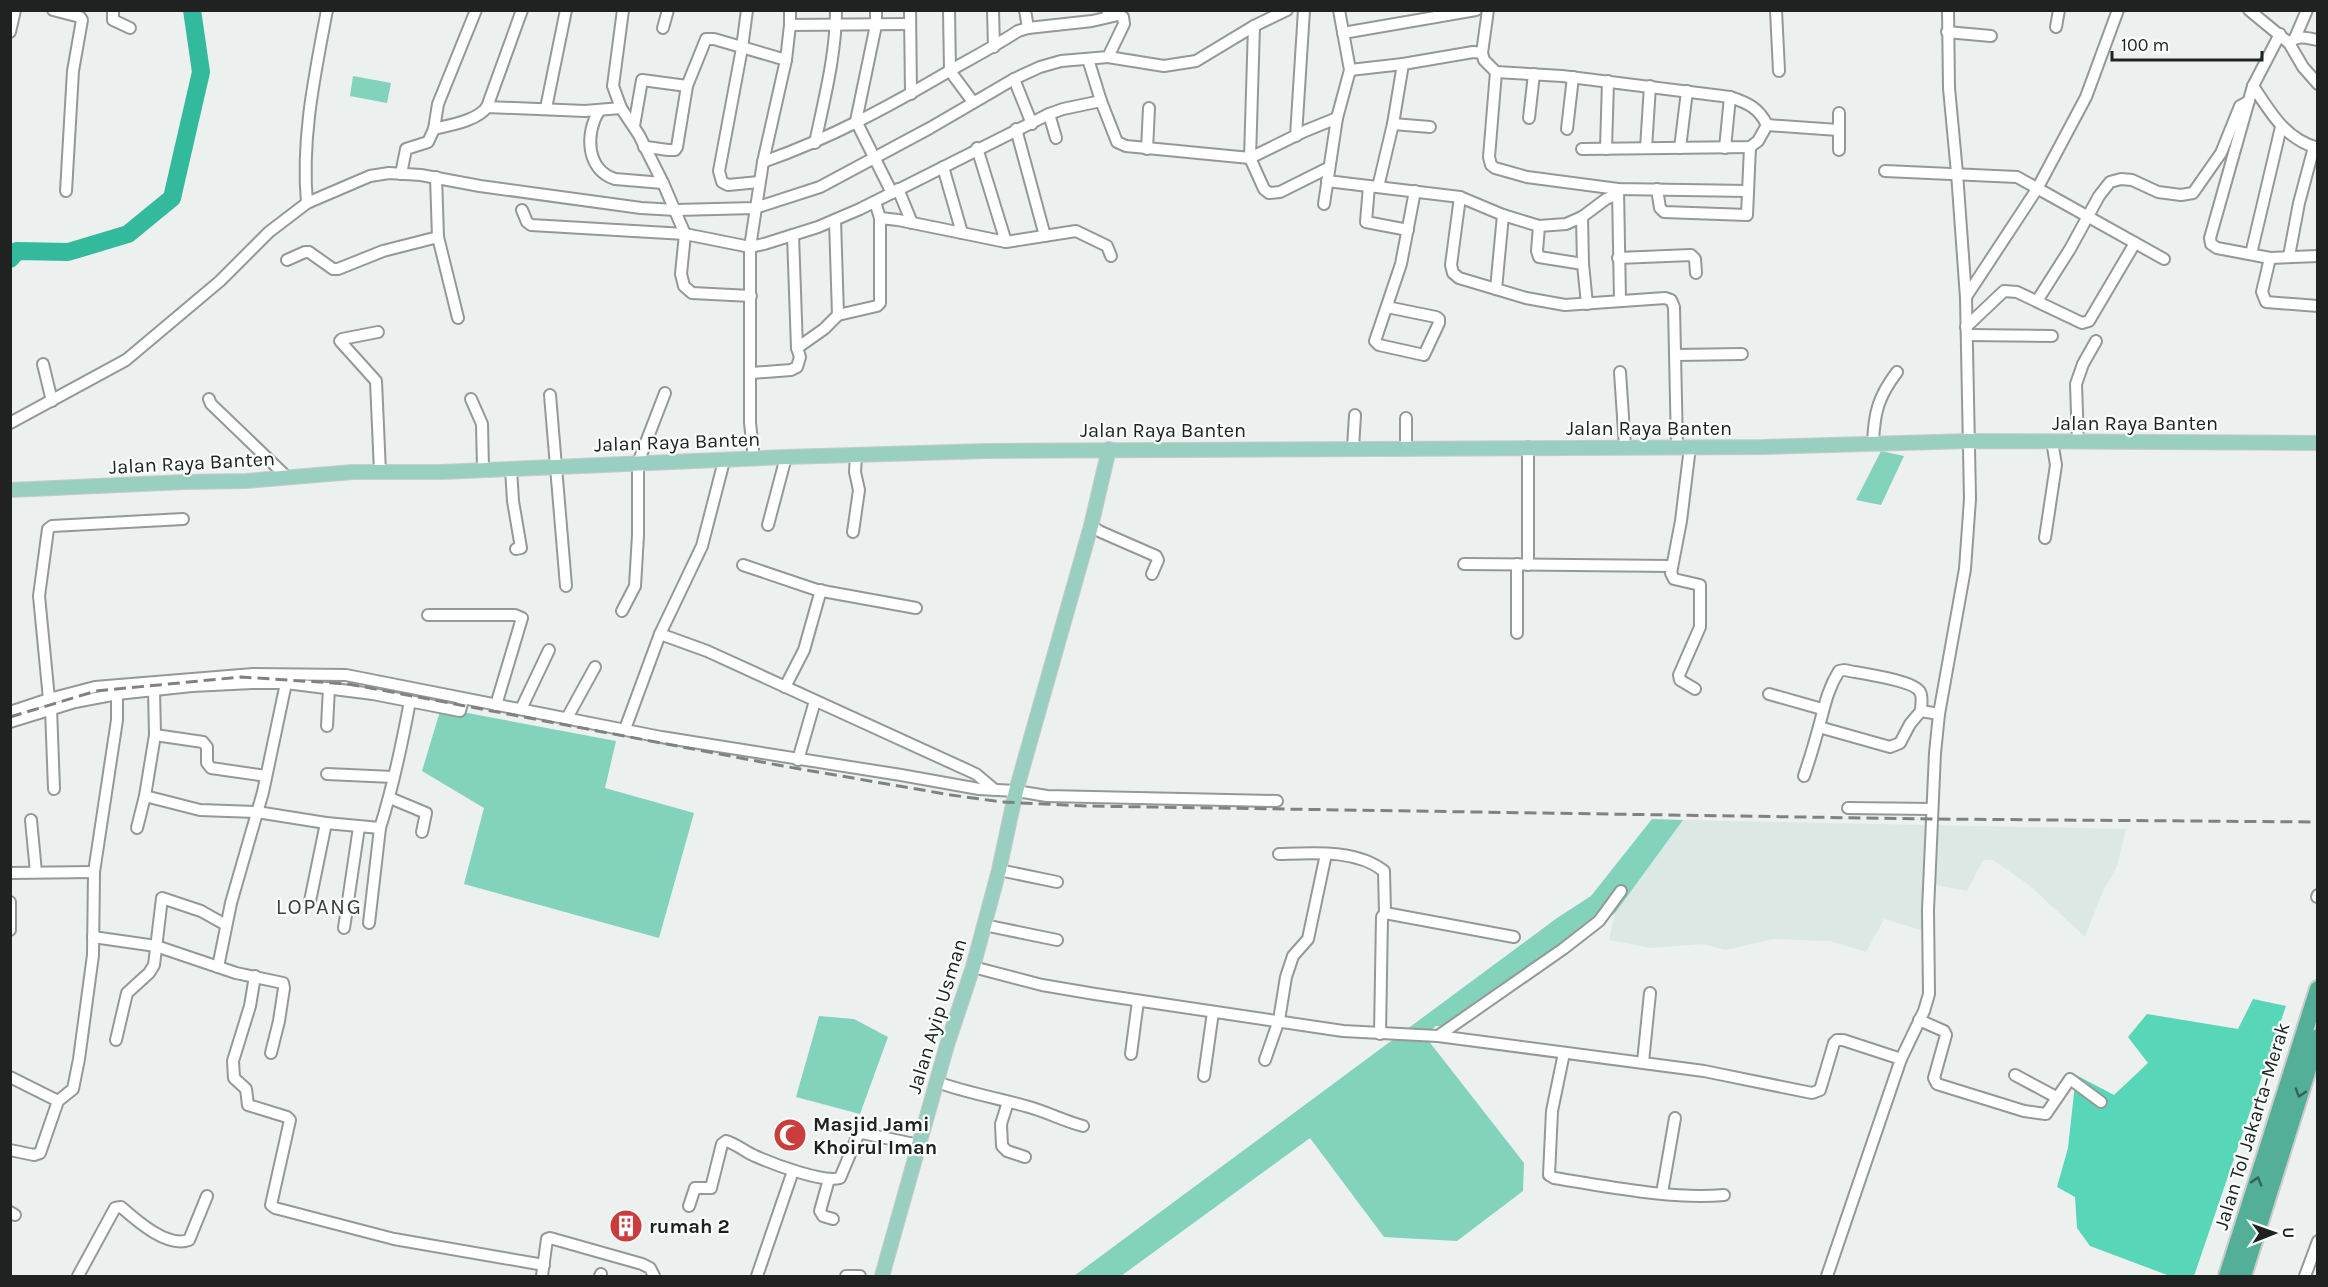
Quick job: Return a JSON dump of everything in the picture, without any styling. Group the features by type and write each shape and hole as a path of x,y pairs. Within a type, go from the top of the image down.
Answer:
{"highway":[{"name":"Jalan Tol Jakarta–Merak","path":"2227,1276 2318,988"},
{"name":"Jalan Tol Jakarta–Merak","path":"2243,1276 2318,1037"}],"main road":[{"name":"Jalan Raya Banten","path":"10,490 380,472 511,469 786,457 1109,449 1406,448 1528,452 1625,447 1970,441 2318,443"},
{"name":"Jalan Ayip Usman","path":"882,1276 937,1082 973,967 999,870 1016,791 1091,526 1109,449"}],"street":[{"path":"10,32 15,10"},
{"path":"53,10 80,17 82,20 73,71 66,191"},
{"path":"113,10 113,20 130,28"},
{"path":"307,203 305,184 307,136 327,10"},
{"path":"402,174 406,149 428,142 434,129 438,104 476,10"},
{"path":"434,129 475,116 487,107 522,10"},
{"path":"546,108 566,10"},
{"path":"623,10 613,74 614,86 621,108 634,126 663,183 685,234 681,274 684,286 692,293 751,296"},
{"path":"663,28 668,10"},
{"path":"754,459 750,423 750,247 759,182 786,60 790,10"},
{"path":"815,143 836,25 836,10"},
{"path":"876,10 876,25 856,121 912,223"},
{"path":"910,10 911,94"},
{"path":"949,10 950,71 973,102"},
{"path":"993,10 994,47"},
{"path":"1025,10 1028,28"},
{"path":"1107,10 1124,19 1124,24 1108,57"},
{"path":"10,423 126,360 220,281 269,232 307,203 370,176 389,173 436,177 612,205 676,210 755,208 820,187 875,159 1014,79 1040,67 1061,61 1108,57 1164,66 1196,61 1254,26 1287,10"},
{"path":"1296,136 1304,10"},
{"path":"1324,204 1337,118 1350,70 1339,10"},
{"path":"1343,33 1476,10"},
{"path":"1488,10 1482,53 1484,60 1496,72 1573,77 1730,97 1750,104 1759,111 1767,125"},
{"path":"1776,10 1779,71"},
{"path":"1827,1276 1901,1059 1929,993 1928,910 1939,714 1965,569 1970,499 1966,297 1949,88 1948,10"},
{"path":"2056,27 2059,10"},
{"path":"1966,297 2037,189 2086,97 2118,10"},
{"path":"2249,10 2280,34 2292,40 2318,40"},
{"path":"2307,10 2292,40 2303,67 2318,84"},
{"path":"744,11 742,48 720,177 722,182 728,185 759,182"},
{"path":"763,162 842,131 856,121 911,94 1028,28 1092,21 1119,15"},
{"path":"790,25 910,24"},
{"path":"1254,26 1250,158 1264,189 1269,193 1280,192 1328,168"},
{"path":"1947,32 1990,36"},
{"path":"2280,34 2253,86 2210,238 2211,244 2217,248 2270,258 2318,256"},
{"path":"644,147 675,150 687,86 706,39 714,39 786,60"},
{"path":"1350,70 1473,52 1482,53"},
{"path":"1088,59 1117,142 1126,146 1250,158 1337,118"},
{"path":"1403,63 1393,124 1366,222 1408,230"},
{"path":"1496,72 1490,148 1491,165 1504,172 1618,192 1657,189 1748,191"},
{"path":"1529,118 1534,74"},
{"path":"1567,129 1573,77"},
{"path":"1014,79 1032,124"},
{"path":"634,126 642,80 687,86"},
{"path":"1606,149 1608,81"},
{"path":"1646,148 1650,86"},
{"path":"2253,86 2281,127 2293,137 2316,148 2299,203 2289,256"},
{"path":"1680,148 1687,91"},
{"path":"1725,148 1730,97"},
{"path":"522,210 527,222 531,225 685,234 750,247 835,220 1049,114 1101,101"},
{"path":"2037,301 2090,216 2099,196 2110,182 2121,179 2132,180 2158,192 2181,195 2193,193 2221,153 2240,105 2249,101"},
{"path":"487,107 598,111 621,108"},
{"path":"1147,149 1149,108"},
{"path":"598,111 592,126 590,150 596,165 609,177 615,179 663,183"},
{"path":"1839,113 1839,150"},
{"path":"1049,114 1056,138"},
{"path":"1393,124 1430,127"},
{"path":"1582,149 1750,147 1758,141 1767,125"},
{"path":"1767,125 1838,130"},
{"path":"2251,254 2281,127"},
{"path":"1016,129 1045,236"},
{"path":"1657,189 1660,208 1664,212 1747,215 1750,147"},
{"path":"977,148 1006,242"},
{"path":"943,167 962,233"},
{"path":"1885,171 2017,177 2164,259"},
{"path":"436,177 438,237 458,318"},
{"path":"1327,181 1460,197 1503,215 1539,225 1566,224 1582,217 1618,192"},
{"path":"1387,307 1439,319 1424,355 1376,344 1375,341 1401,264 1415,191"},
{"path":"1618,192 1620,300"},
{"path":"1460,197 1451,265 1453,273 1468,282 1565,305 1620,300 1665,298 1671,300 1674,307 1684,447 1681,521 1671,576 1674,579 1700,585 1700,627 1679,675 1680,680 1695,689"},
{"path":"797,348 838,315 877,306 880,303 880,218 875,202"},
{"path":"1496,289 1503,215"},
{"path":"1582,217 1587,304"},
{"path":"880,218 1006,242 1080,231 1107,246 1110,256"},
{"path":"835,220 838,315"},
{"path":"1539,225 1537,250 1539,257 1583,264"},
{"path":"751,373 791,370 797,367 800,357 797,348 793,235"},
{"path":"287,260 309,252 328,267 338,269 383,251 438,237"},
{"path":"1967,331 2004,291 2017,292 2082,323 2089,321 2135,243"},
{"path":"1618,258 1691,255 1695,259 1696,273"},
{"path":"2270,258 2262,292 2266,302 2318,306"},
{"path":"1967,331 2052,336"},
{"path":"378,332 340,341 375,381 380,472"},
{"path":"2078,442 2076,384 2096,341"},
{"path":"1676,355 1742,354"},
{"path":"43,364 52,401"},
{"path":"1620,372 1625,447"},
{"path":"1873,444 1875,415 1879,401 1883,390 1897,372"},
{"path":"622,611 635,586 638,463 665,393"},
{"path":"550,395 566,586"},
{"path":"209,399 226,420 288,478"},
{"path":"471,399 482,424 483,469"},
{"path":"1353,448 1355,415"},
{"path":"1406,417 1406,448"},
{"path":"2045,538 2056,465 2052,441"},
{"path":"1528,452 1528,565"},
{"path":"853,532 859,490 855,472 856,455"},
{"path":"768,525 786,457"},
{"path":"625,729 660,634 702,546 724,460"},
{"path":"511,469 513,501 521,548 516,549"},
{"path":"54,789 50,703 39,596 48,529 52,526 183,519"},
{"path":"1091,526 1156,556 1158,560 1152,574"},
{"path":"1464,564 1672,566"},
{"path":"1517,564 1517,633"},
{"path":"743,565 821,590 916,608"},
{"path":"785,687 804,650 821,590"},
{"path":"428,615 515,615 522,618 496,705"},
{"path":"660,634 707,651 976,774 995,790"},
{"path":"521,709 549,650"},
{"path":"567,718 595,667"},
{"path":"1804,776 1822,709 1839,671 1844,670 1902,682 1916,687 1921,695 1921,711 1896,746 1890,747 1819,727"},
{"path":"10,722 50,703 95,687 285,673 365,678 661,737 979,789 1047,796 1277,801"},
{"path":"10,712 50,703 117,694 220,684 286,683 410,701 460,711 463,699"},
{"path":"218,967 226,925 266,776 286,683"},
{"path":"327,726 329,688"},
{"path":"137,828 155,735 154,690"},
{"path":"10,1150 34,1155 40,1153 58,1101 73,1089 80,1059 93,955 94,872 117,720 117,694"},
{"path":"1768,694 1822,709"},
{"path":"369,923 380,828 390,798 410,701"},
{"path":"798,759 815,701"},
{"path":"1921,711 1939,714"},
{"path":"155,735 202,742 207,747 207,763 212,768 266,776"},
{"path":"327,774 393,777"},
{"path":"145,796 200,810 257,812 326,823 380,828"},
{"path":"390,798 426,813 422,832"},
{"path":"1848,808 1932,809"},
{"path":"31,820 36,872"},
{"path":"310,901 326,823"},
{"path":"344,928 360,827"},
{"path":"1279,854 1326,854 1360,859 1384,871 1385,913 1382,917 1380,1034"},
{"path":"1265,1060 1279,1020 1293,956 1308,939 1326,854"},
{"path":"999,870 1057,882"},
{"path":"10,873 94,872"},
{"path":"1438,1036 1563,949 1599,921 1621,891"},
{"path":"117,1040 127,993 152,969 162,898 201,911 226,925"},
{"path":"10,902 10,930"},
{"path":"1385,913 1514,937"},
{"path":"984,926 1057,940"},
{"path":"93,937 156,945 218,967 283,982 279,1021 271,1053"},
{"path":"973,967 1042,985 1138,1001 1343,1031 1438,1036 1643,1062 1815,1093 1820,1090 1834,1043 1837,1040 1901,1059"},
{"path":"255,976 233,1061 233,1071 234,1078 246,1089 248,1105 288,1117 290,1120 271,1205 275,1208 394,1239 543,1271 547,1239 550,1238 642,1264 650,1268 654,1276"},
{"path":"1643,1062 1650,993"},
{"path":"1131,1054 1138,1001"},
{"path":"1204,1076 1213,1012"},
{"path":"1919,1020 1944,1031 1946,1035 1934,1078 1937,1084 2038,1114 2046,1114 2070,1079 2101,1102"},
{"path":"1564,1053 1552,1111 1549,1175 1554,1178 1609,1187 1691,1196 1724,1195"},
{"path":"2015,1075 2056,1097"},
{"path":"10,1077 58,1101"},
{"path":"937,1082 1031,1108 1083,1126"},
{"path":"1008,1102 1001,1124 1002,1146 1007,1151 1025,1157"},
{"path":"1662,1193 1675,1118"},
{"path":"689,1206 695,1188 711,1188 722,1144 726,1141 793,1171 830,1179 840,1178 858,1135 862,1133 919,1145"},
{"path":"757,1276 793,1171"},
{"path":"830,1179 820,1211 823,1216 833,1219"},
{"path":"78,1276 115,1208 121,1207 147,1229 183,1242 189,1240 207,1196"},
{"path":"2305,1276 2318,1241"},
{"path":"846,1276 860,1276"}],"shaded area":[{"path":"1683,820 2126,829 2117,866 2103,891 2085,937 2029,885 1993,860 1983,860 1967,891 1932,884 1931,933 1884,919 1866,952 1830,941 1773,939 1725,950 1703,944 1651,948 1609,940 1615,913"}],"green space":[{"path":"353,76 391,83 387,103 350,96"},
{"path":"1881,451 1904,456 1881,505 1856,500"},
{"path":"441,708 616,741 605,788 694,813 659,938 464,884 484,808 422,771"},
{"path":"1652,819 1683,820 1615,913 1459,1028 1436,1026 1424,1035 1524,1163 1523,1191 1457,1241 1384,1237 1310,1138 1121,1276 1074,1276 1557,918 1591,896"},
{"path":"2253,999 2286,1006 2194,1276 2170,1276 2090,1246 2077,1228 2075,1197 2057,1187 2068,1148 2076,1075 2114,1095 2148,1063 2128,1037 2147,1014 2238,1029"},
{"path":"819,1016 854,1019 888,1037 860,1114 796,1097"}],"waterway":[{"path":"10,259 17,251 68,252 128,234 172,198 201,72 192,10"}],"railway":[{"path":"10,717 96,691 241,677 349,684 783,766 1002,802 1086,806 1931,819 2318,822"}],"place":[{"name":"Masjid Jami Khoirul Iman","path":"790,1135"},
{"name":"rumah 2","path":"626,1226"}],"district":[{"name":"LOPANG","path":"319,907"}]}
